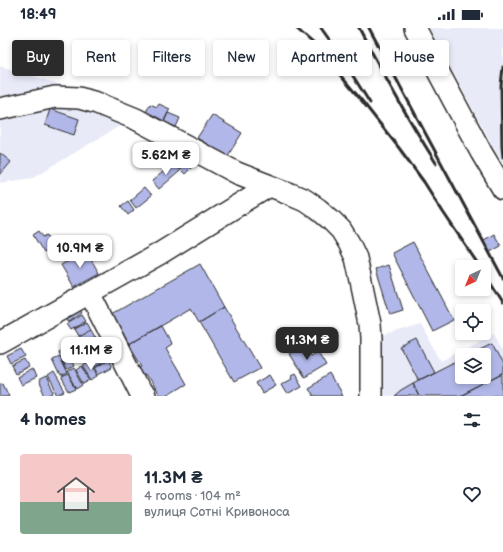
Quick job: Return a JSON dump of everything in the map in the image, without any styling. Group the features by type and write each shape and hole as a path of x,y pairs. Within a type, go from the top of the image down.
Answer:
{"street":[{"path":"416,28 481,152 503,188"},
{"path":"0,110 55,97 79,98 98,103 136,119 237,173 305,200 318,209 341,230 356,258 372,339 371,396"},
{"path":"0,343 159,254 269,186"},
{"path":"90,293 140,394 144,396"}],"shaded area":[{"path":"429,28 503,28 503,165 449,65 449,40 435,40"},
{"path":"0,66 12,70 12,76 32,76 130,106 118,127 32,178 0,183"},
{"path":"420,324 441,361 455,354 455,384 491,384 491,348 466,348 481,340 491,340 491,335 494,333 503,350 503,396 371,396 372,339"}],"building":[{"path":"150,104 157,107 159,104 170,109 163,122 145,114"},
{"path":"50,109 79,119 74,135 45,125"},
{"path":"168,113 180,118 176,127 164,122"},
{"path":"212,115 242,133 227,157 197,138"},
{"path":"0,153 11,162 0,175"},
{"path":"184,161 191,168 185,174 178,167"},
{"path":"174,163 180,171 159,189 152,181"},
{"path":"144,188 151,196 136,208 130,200"},
{"path":"128,201 134,210 128,215 121,206"},
{"path":"39,231 43,237 47,235 54,247 44,253 33,235"},
{"path":"494,234 501,246 490,252 484,240"},
{"path":"413,242 454,320 432,331 392,253"},
{"path":"86,251 99,273 74,287 61,265"},
{"path":"200,264 224,307 199,322 191,308 129,344 112,314"},
{"path":"389,265 403,310 390,314 376,269"},
{"path":"78,307 82,313 69,322 65,316"},
{"path":"224,307 260,368 234,382 199,322"},
{"path":"82,315 86,321 71,330 67,324"},
{"path":"87,322 91,329 78,336 74,329"},
{"path":"161,326 171,344 165,348 186,384 166,396 159,396 146,375 144,376 139,368 142,366 129,344"},
{"path":"91,330 95,337 82,344 78,337"},
{"path":"95,337 99,344 86,352 82,345"},
{"path":"417,340 434,372 418,380 401,348"},
{"path":"492,343 503,365 503,374 491,380 491,348 482,348"},
{"path":"100,345 104,353 91,360 87,353"},
{"path":"305,345 311,356 318,352 326,365 304,378 289,354"},
{"path":"66,348 74,366 66,370 58,352"},
{"path":"21,349 26,357 11,364 7,356"},
{"path":"105,354 108,360 95,367 92,361"},
{"path":"59,357 67,374 60,377 52,360"},
{"path":"25,360 29,367 16,374 12,366"},
{"path":"108,360 112,367 99,374 95,368"},
{"path":"90,362 99,375 92,380 83,366"},
{"path":"455,362 455,384 483,384 460,396 419,396 413,383"},
{"path":"82,366 91,380 84,384 76,370"},
{"path":"74,368 83,385 77,389 67,372"},
{"path":"32,369 36,378 21,385 17,377"},
{"path":"54,373 65,392 58,395 48,377"},
{"path":"295,374 302,386 287,394 281,384 292,378 291,376"},
{"path":"503,374 503,396 460,396 483,384 491,384 491,380"},
{"path":"68,375 76,389 69,392 61,378"},
{"path":"270,375 276,385 262,393 256,383"},
{"path":"330,375 342,396 313,396 308,388"},
{"path":"46,378 54,393 48,396 45,396 38,382"},
{"path":"3,383 9,396 0,396 0,384"},
{"path":"413,383 419,396 394,396 401,390"}],"railway":[{"path":"296,28 313,43 399,148 424,182 475,260"},
{"path":"321,28 370,103"},
{"path":"359,28 396,96 436,163"},
{"path":"369,28 503,278"},
{"path":"503,67 501,86 503,157"},
{"path":"491,284 503,303"}]}
